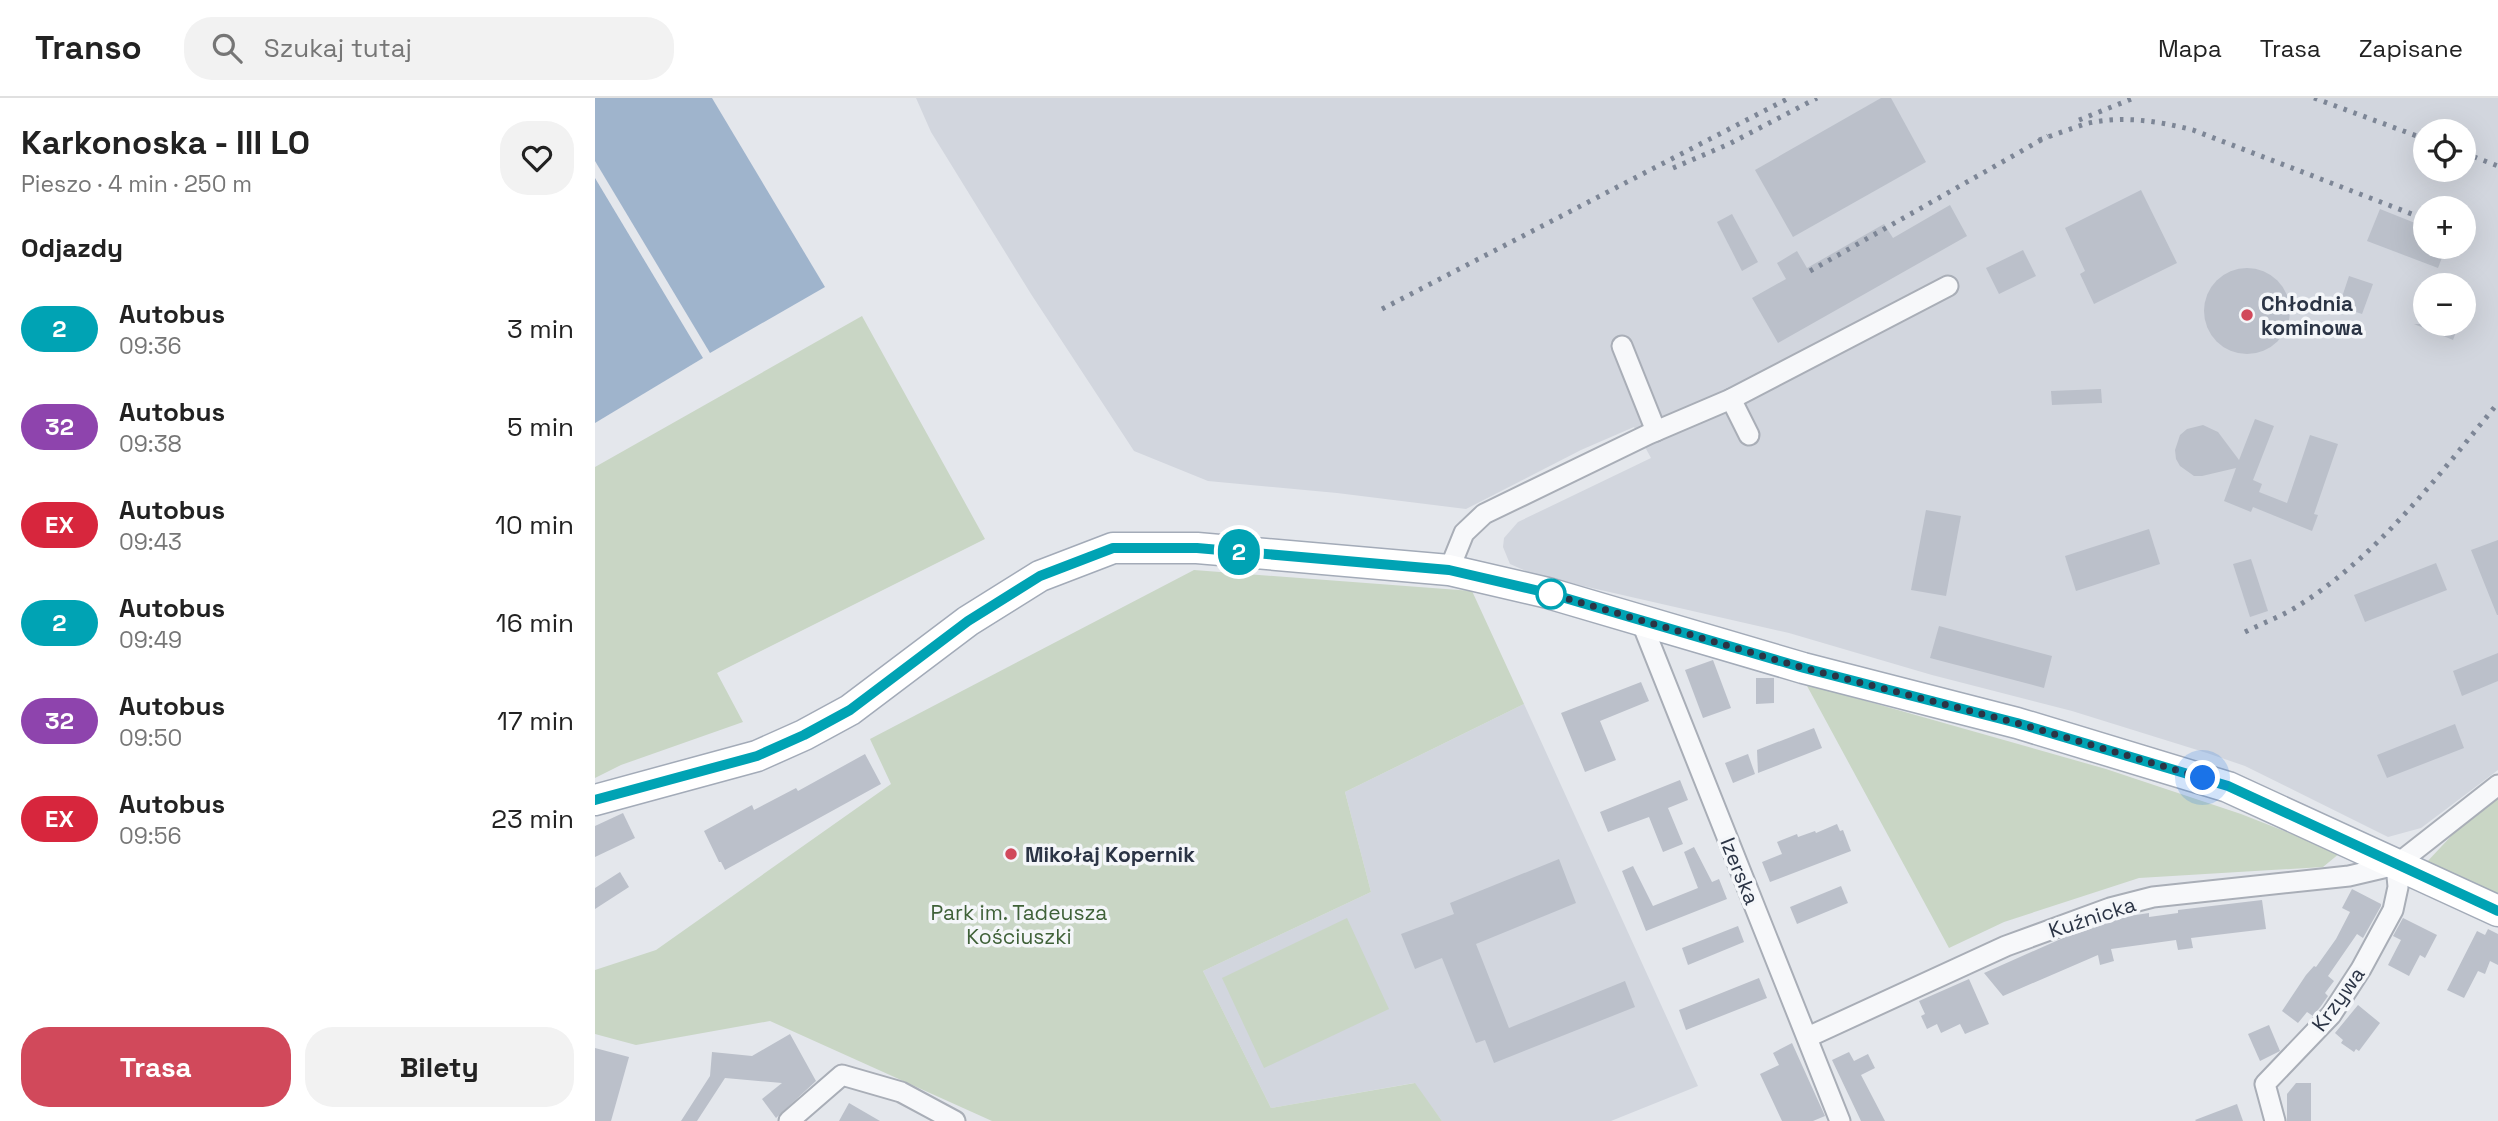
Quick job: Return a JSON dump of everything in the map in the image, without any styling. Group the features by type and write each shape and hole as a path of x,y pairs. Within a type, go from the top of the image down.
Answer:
{"main road":[{"path":"595,800 757,756 804,735 850,710 968,621 1040,576 1113,548 1197,548 1449,570 1548,593 1804,668 2017,723 2228,786 2498,911"}],"street":[{"path":"1449,570 1464,533 1484,514 1656,431 1731,399 1948,286"},
{"path":"1622,346 1656,431"},
{"path":"1731,399 1749,435"},
{"name":"Izerska","path":"1645,620 1645,631 1710,799 1840,1121"},
{"path":"2396,865 2498,785"},
{"name":"Kuźnicka","path":"1808,1037 2006,946 2110,908 2153,897 2349,876 2396,865"},
{"name":"Krzywa","path":"2275,1121 2265,1083 2331,1015 2361,969 2393,910 2398,887 2396,865"},
{"path":"789,1121 842,1075 901,1092 955,1121"}],"shaded area":[{"path":"916,98 2498,98 2498,770 2421,828 2388,837 2245,766 2072,711 1932,675 1789,633 1535,575 1510,564 1503,547 1504,538 1518,522 1651,458 1634,427 1581,450 1466,509 1208,481 1134,451 1031,294 931,132"},
{"path":"1524,704 1698,1086 1611,1121 1442,1121 1414,1083 1271,1108 1203,971 1371,892 1345,792"}],"green space":[{"path":"862,316 985,539 717,673 743,722 621,765 595,778 595,467"},
{"name":"Park im. Tadeusza Kościuszki","path":"1194,570 1472,591 1524,704 1345,792 1371,892 1203,971 1271,1108 1415,1083 1442,1121 992,1121 770,1021 636,1045 595,1034 595,970 656,950 891,784 870,739"},
{"path":"1806,684 2106,769 2241,814 2340,853 2323,867 2139,878 2004,922 1949,948"},
{"path":"2498,792 2498,899 2425,864 2469,817"},
{"path":"1347,918 1389,1009 1264,1068 1222,978"}],"water":[{"path":"595,98 712,98 825,287 710,353 595,161"},
{"path":"595,178 703,358 595,423"}],"building":[{"path":"1881,98 1891,98 1926,162 1793,237 1755,170"},
{"path":"2141,190 2177,263 2094,304 2080,274 2085,271 2065,228"},
{"path":"1950,205 1967,236 1778,343 1752,298 1786,279 1777,263 1797,251 1807,268 1884,224 1893,238"},
{"path":"2380,209 2413,222 2413,258 2367,241"},
{"path":"1732,214 1758,262 1742,271 1717,222"},
{"path":"2023,250 2036,276 1999,294 1986,268"},
{"path":"2414,259 2441,259 2438,268"},
{"name":"Chłodnia kominowa","path":"2247,268 2271,275 2283,287 2290,311 2283,335 2271,347 2247,354 2223,347 2211,335 2204,311 2211,287 2223,275"},
{"path":"2349,276 2373,284 2362,314 2339,306"},
{"path":"2101,389 2102,403 2052,405 2051,391"},
{"path":"2255,419 2274,426 2253,480 2262,484 2259,492 2287,503 2310,435 2338,444 2314,514 2318,515 2312,531 2253,507 2251,512 2224,501 2236,468 2194,476 2180,466 2176,459 2175,450 2180,435 2187,429 2203,425 2218,432 2239,460"},
{"path":"1926,510 1961,516 1946,596 1911,590"},
{"path":"2149,529 2160,564 2076,591 2065,556"},
{"path":"2498,540 2498,615 2497,615 2471,550"},
{"path":"2251,559 2268,611 2250,617 2233,564"},
{"path":"2436,563 2447,590 2365,622 2354,595"},
{"path":"1939,626 2052,656 2044,688 1930,658"},
{"path":"2498,653 2498,681 2462,696 2453,671"},
{"path":"1713,660 1731,708 1703,718 1685,670"},
{"path":"1756,678 1774,678 1774,703 1756,704"},
{"path":"1641,682 1649,701 1600,721 1616,760 1585,772 1561,713"},
{"path":"2455,724 2464,748 2387,778 2377,755"},
{"path":"1814,728 1822,748 1758,773 1757,750"},
{"path":"865,754 881,784 725,870 704,831 752,805 754,810 796,788 798,791"},
{"path":"1748,754 1755,774 1733,783 1725,763"},
{"path":"1680,780 1688,800 1668,808 1683,844 1663,852 1649,817 1608,832 1600,812"},
{"path":"623,813 635,838 595,857 595,826"},
{"path":"1837,824 1840,831 1843,830 1851,851 1770,882 1762,862 1782,854 1777,842 1797,834 1798,837 1815,831 1816,833"},
{"path":"1694,847 1712,882 1719,879 1727,899 1646,931 1622,871 1633,866 1653,906 1698,888 1684,852"},
{"path":"1559,859 1576,903 1476,944 1509,1028 1625,981 1635,1007 1494,1063 1485,1040 1476,1043 1442,958 1415,969 1401,934 1454,914 1450,903"},
{"path":"620,872 629,887 595,909 595,888"},
{"path":"1841,886 1848,903 1797,924 1790,907"},
{"path":"2352,889 2381,906 2363,938 2357,934 2328,976 2334,981 2325,993 2328,996 2321,1006 2313,1016 2307,1012 2298,1023 2282,1011 2306,975 2316,967 2336,939 2350,912 2342,908"},
{"path":"2262,900 2266,929 2191,938 2193,948 2178,950 2176,940 2111,949 2114,961 2100,965 2098,955 2003,996 1984,973 2063,938 2129,916 2149,913 2149,917 2178,913 2178,910"},
{"path":"2403,918 2437,935 2425,958 2420,955 2409,976 2388,965 2401,940 2393,936"},
{"path":"1738,926 1744,942 1688,965 1682,948"},
{"path":"2488,929 2498,934 2498,965 2490,961 2485,974 2478,971 2464,998 2447,990 2477,931 2485,935"},
{"path":"1759,978 1767,998 1686,1030 1679,1010"},
{"path":"1969,979 1989,1024 1965,1034 1960,1024 1941,1033 1937,1024 1927,1029 1921,1016 1925,1014 1919,1001"},
{"path":"2358,1005 2380,1023 2359,1051 2356,1049 2354,1052 2341,1043 2343,1040 2335,1033"},
{"path":"2269,1025 2280,1051 2260,1061 2248,1034"},
{"path":"790,1034 816,1081 776,1118 762,1099 782,1083 725,1078 697,1121 681,1121 710,1076 712,1052 752,1056"},
{"path":"1792,1043 1825,1116 1813,1121 1782,1121 1760,1074 1779,1065 1773,1053"},
{"path":"595,1048 629,1057 611,1121 595,1121"},
{"path":"1849,1052 1854,1061 1868,1054 1875,1068 1861,1075 1885,1121 1861,1121 1832,1060"},
{"path":"2296,1083 2311,1083 2311,1121 2287,1121 2287,1094"},
{"path":"849,1103 880,1121 839,1121"},
{"path":"2237,1104 2243,1121 2195,1120"}],"railway":[{"path":"1382,309 1789,98"},
{"path":"1673,168 1729,144 1817,98"},
{"path":"2079,120 2134,98"},
{"path":"2314,98 2413,135"},
{"path":"2039,140 2099,121 2139,120 2166,124 2193,130 2413,214"},
{"path":"1810,271 2048,136"},
{"path":"2476,158 2498,166"},
{"path":"2245,632 2298,606 2355,563 2406,513 2498,403"}],"bus line":[{"name":"2","path":"595,800 757,756 804,735 850,710 968,621 1040,576 1113,548 1197,548 1449,570 1548,593 1804,668 2017,723 2228,786 2498,911"}],"place":[{"name":"Chłodnia kominowa","path":"2247,315"},
{"name":"Mikołaj Kopernik","path":"1011,854"}],"route":[{"path":"1551,594 1548,593 1804,668 2017,723 2203,778"}]}
